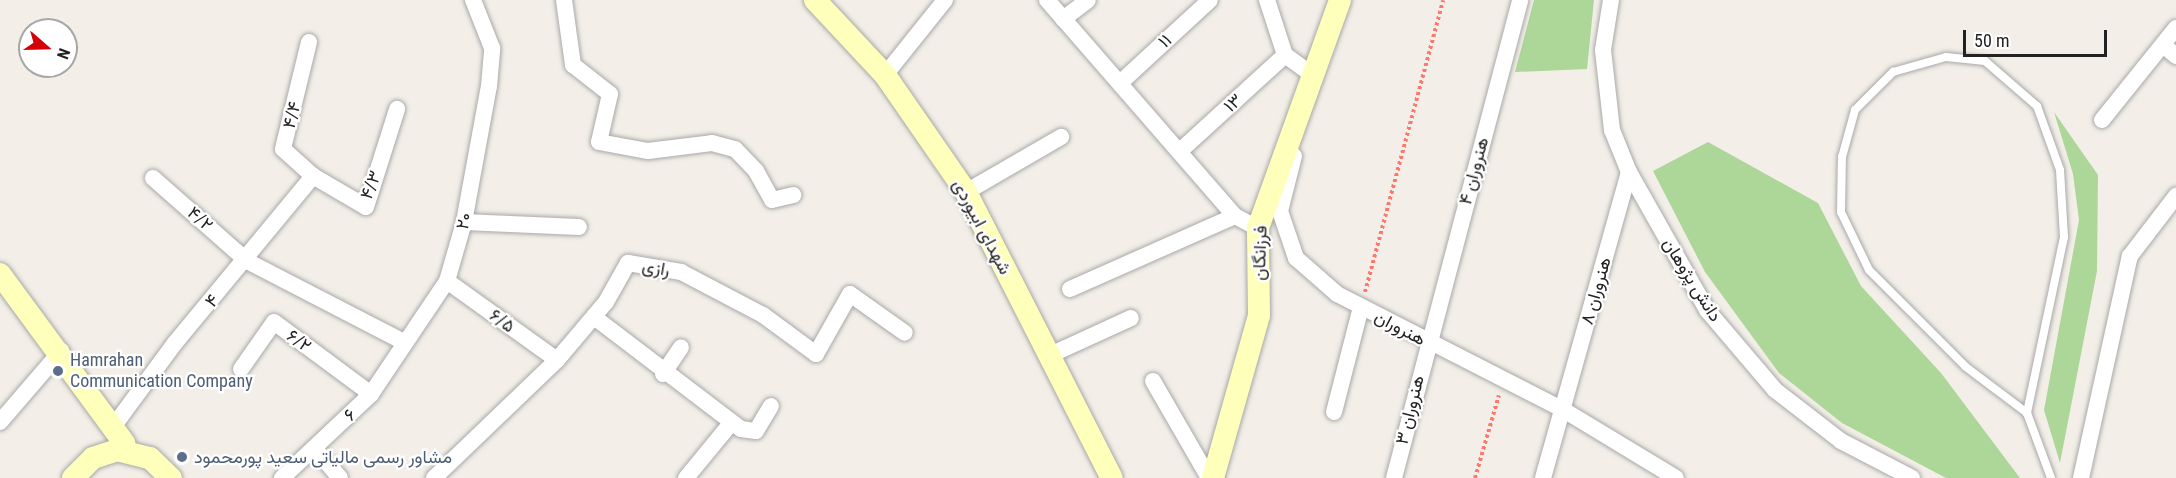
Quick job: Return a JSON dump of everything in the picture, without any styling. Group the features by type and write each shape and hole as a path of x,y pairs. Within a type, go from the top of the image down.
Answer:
{"street":[{"name":"۲۰","path":"402,341 447,281 464,222 489,86 492,48 473,0"},
{"path":"564,0 573,65 610,94 599,142 648,151 712,143 735,149 756,171 772,200 793,195"},
{"name":"شهدای ابیوردی","path":"815,0 885,75 966,192 1112,478"},
{"path":"885,75 945,0"},
{"path":"1047,0 1235,216 1258,228"},
{"path":"1063,19 1088,0"},
{"name":"۱۱","path":"1120,83 1210,0"},
{"path":"1267,0 1285,55 1313,75"},
{"name":"فرزانگان","path":"1211,478 1259,315 1258,228 1340,0"},
{"name":"هنروران ۴","path":"1427,342 1520,0"},
{"name":"دانش پژوهان","path":"1611,0 1603,50 1612,130 1629,172 1707,310 1775,390 1841,441 1912,478"},
{"path":"2102,120 2176,28"},
{"name":"۴/۴","path":"309,42 283,149 313,176"},
{"path":"2163,45 2176,56"},
{"name":"۱۳","path":"1180,151 1285,55"},
{"name":"هنروران","path":"1313,75 1280,211 1296,258 1361,307 1562,409 1676,478"},
{"name":"۴/۳","path":"313,176 366,207 397,109"},
{"path":"966,192 1061,137"},
{"name":"هنروران ۸","path":"1543,478 1629,172"},
{"name":"۴","path":"122,440 175,343 248,261 313,176"},
{"name":"۴/۲","path":"153,178 248,261 402,341"},
{"path":"2081,478 2130,256 2176,196"},
{"path":"1070,289 1235,216"},
{"path":"464,222 579,227"},
{"name":"رازی","path":"434,478 557,360 594,317 628,263 681,272 763,315 816,354 850,294 905,333"},
{"path":"0,274 61,351 122,440 150,458 171,478"},
{"name":"۶/۵","path":"447,281 557,360"},
{"path":"1334,412 1361,307"},
{"path":"594,317 663,374 732,422 756,431 771,406"},
{"path":"1048,356 1131,318"},
{"name":"۶/۲","path":"241,369 274,322 371,394"},
{"name":"۶","path":"282,478 371,394 402,341"},
{"name":"هنروران ۳","path":"1394,478 1427,342"},
{"path":"663,374 681,347"},
{"path":"0,422 61,351"},
{"path":"1154,381 1211,478"},
{"path":"686,478 732,422"},
{"path":"73,478 93,458 122,440"},
{"path":"315,449 340,478"}],"lane":[{"path":"2028,413 1966,367 1869,270 1841,212 1842,156 1855,110 1893,72 1946,57 1985,61 2037,106 2060,170 2064,237 2028,413 2051,478"}],"path":[{"path":"1361,307 1443,0"},
{"path":"1475,478 1503,380"}],"green space":[{"path":"1534,0 1594,0 1587,69 1515,72"},
{"path":"2054,112 2098,175 2097,271 2060,463 2044,410 2079,220 2073,174"},
{"path":"1708,142 1818,203 1861,286 1941,373 2020,478 1946,478 1842,423 1779,373 1705,272 1653,171"}],"place":[{"name":"Hamrahan Communication Company","path":"58,371"},
{"name":"مشاور رسمی مالیاتی سعید پورمحمود","path":"182,457"}]}
